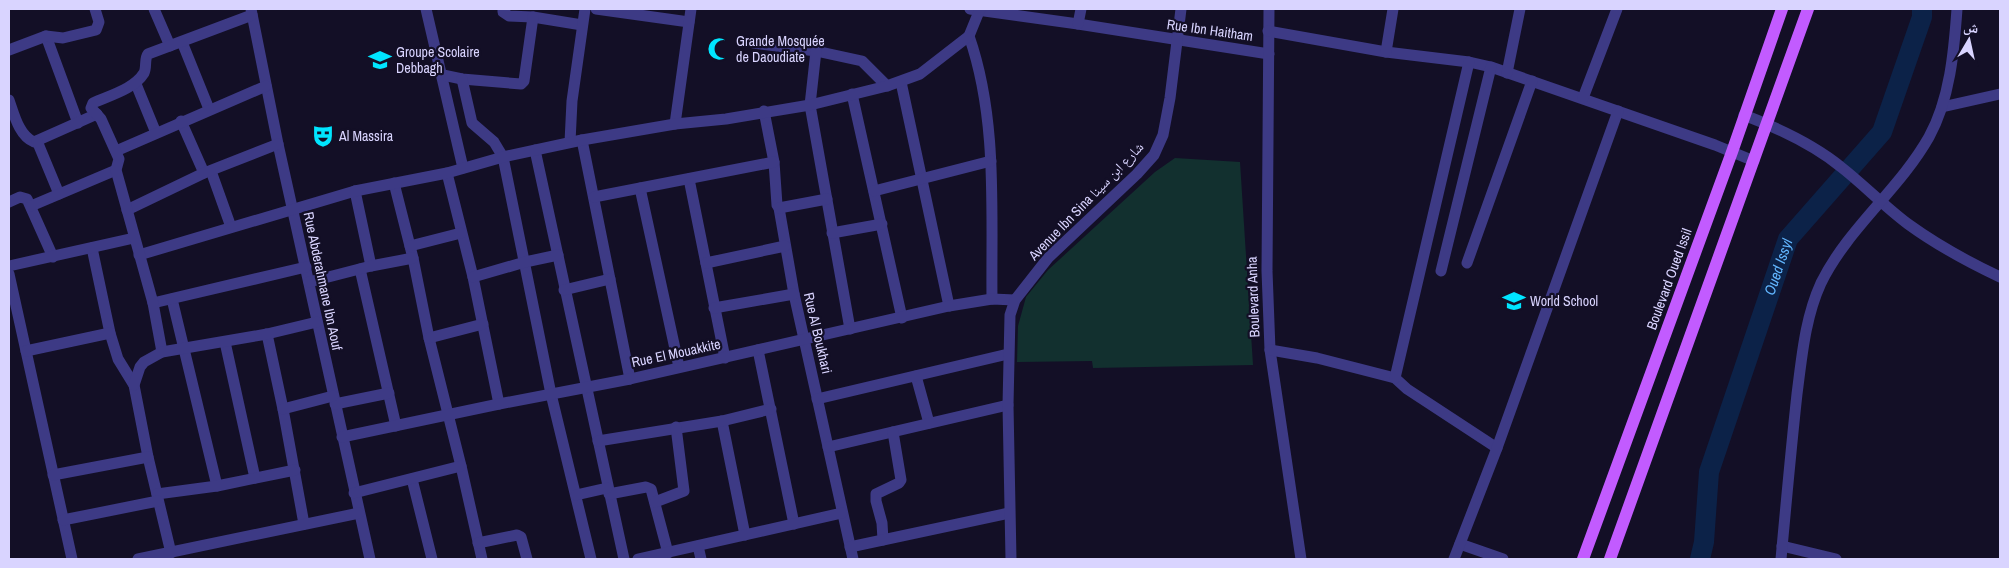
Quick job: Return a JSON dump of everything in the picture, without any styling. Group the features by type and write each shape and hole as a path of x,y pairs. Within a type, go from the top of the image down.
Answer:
{"main road":[{"name":"Boulevard Oued Issil","path":"1582,559 1732,152 1782,9"},
{"path":"1610,559 1808,9"}],"street":[{"path":"9,50 46,36 63,38 96,30 99,22 95,9"},
{"path":"154,9 176,44 209,110"},
{"path":"426,9 443,75 463,168"},
{"path":"502,9 508,16 533,17 582,25"},
{"path":"585,9 572,101 576,141 594,197 630,379"},
{"path":"596,9 632,12 689,22"},
{"path":"675,124 691,9"},
{"path":"976,9 969,36 983,86 991,161 992,299"},
{"name":"Rue Ibn Haitham","path":"976,9 1269,54"},
{"path":"1078,24 1081,9"},
{"name":"Avenue Ibn Sina شارع ابن سينا","path":"1011,559 1008,405 1010,315 1016,300 1048,258 1137,174 1154,155 1163,135 1181,9"},
{"name":"Boulevard Anha","path":"1269,9 1266,129 1266,270 1270,350 1301,559"},
{"path":"1386,52 1393,9"},
{"path":"1506,73 1520,9"},
{"path":"1582,98 1617,9"},
{"path":"1781,559 1806,326 1814,300 1829,270 1879,201 1914,159 1929,136 1942,107 1949,79 1957,9"},
{"path":"162,352 153,303 116,170 119,159 98,114 91,108 93,103 136,84 144,73 145,57 148,54 251,12"},
{"name":"Rue Abderahmane Ibn Aouf","path":"251,12 292,209 370,559"},
{"path":"443,75 518,85 523,83 533,17"},
{"path":"1268,32 1386,52 1469,62 1492,67 1754,161"},
{"path":"46,36 78,123"},
{"path":"139,255 356,191 447,173 503,157 576,141 675,124 726,119 810,105 887,86 910,79 929,68 969,36"},
{"path":"753,43 816,50 862,61 887,86"},
{"path":"816,50 810,105 850,329"},
{"path":"1395,378 1469,62"},
{"path":"1441,271 1492,67"},
{"path":"462,79 472,123 494,142 503,157 551,394 591,559"},
{"path":"1467,263 1532,81"},
{"path":"901,82 949,306"},
{"path":"136,84 156,133"},
{"path":"116,150 266,86"},
{"path":"852,94 902,318"},
{"path":"1942,107 2000,94"},
{"path":"9,100 13,123 26,138 34,142 98,114"},
{"path":"1454,559 1497,448 1618,111"},
{"name":"Rue Al Boukhari","path":"764,112 774,162 776,205 779,208 794,294 853,559"},
{"path":"1744,115 1805,143 1840,166 1879,201 1938,245 2000,278"},
{"path":"181,121 208,172 231,227"},
{"path":"37,140 59,194"},
{"path":"127,210 208,172 278,144"},
{"path":"535,150 624,559"},
{"path":"874,191 991,161"},
{"path":"594,197 774,162"},
{"path":"31,206 116,170"},
{"path":"447,173 473,277 499,404"},
{"path":"689,179 725,358"},
{"path":"394,183 414,258 429,338 482,559"},
{"path":"640,188 679,367"},
{"path":"356,191 366,267 396,426"},
{"path":"9,202 24,196 31,206 53,257"},
{"path":"779,208 827,199"},
{"path":"832,233 882,224"},
{"path":"410,246 461,233"},
{"path":"9,266 134,238"},
{"path":"706,263 785,246"},
{"path":"92,248 110,333 118,359 134,385 148,458 171,553"},
{"path":"473,277 558,255"},
{"path":"309,282 366,267 414,258"},
{"path":"153,303 306,267"},
{"path":"9,274 72,559"},
{"path":"564,290 610,279"},
{"path":"714,308 794,294"},
{"path":"172,299 217,486"},
{"name":"Rue El Mouakkite","path":"342,437 448,414 630,379 949,306 992,299 1016,300"},
{"path":"134,385 140,367 151,357 162,352 267,334 317,322"},
{"path":"429,338 483,324"},
{"path":"26,351 110,333"},
{"path":"267,334 304,524"},
{"path":"224,342 255,478"},
{"path":"758,350 794,524"},
{"path":"1270,350 1317,358 1395,378 1407,389 1497,448"},
{"path":"817,399 1008,354"},
{"path":"916,376 929,423"},
{"path":"283,409 389,393"},
{"path":"828,447 1008,405"},
{"path":"598,441 722,421 770,409"},
{"path":"722,421 745,535"},
{"path":"655,502 684,491 676,427"},
{"path":"883,540 882,523 876,494 901,480 893,432"},
{"path":"53,475 148,458"},
{"path":"354,493 461,466"},
{"path":"63,520 157,498 295,470"},
{"path":"412,478 432,559"},
{"path":"576,495 649,488 655,502 668,553"},
{"path":"138,559 359,513"},
{"path":"645,559 842,513"},
{"path":"850,547 1009,513"},
{"path":"478,543 517,535 521,537 527,559"},
{"path":"1460,544 1503,559"},
{"path":"698,546 701,559"},
{"path":"1782,546 1836,559"}],"green space":[{"path":"1175,158 1240,162 1253,365 1093,368 1092,361 1017,362 1018,326 1026,297 1048,270 1155,172"}],"waterway":[{"name":"Oued Issyl","path":"1700,559 1704,542 1709,472 1788,239 1882,132 1922,17 1922,9"}],"place":[{"name":"Grande Mosquée de Daoudiate","path":"719,49"},
{"name":"Groupe Scolaire Debbagh","path":"380,60"},
{"name":"Al Massira","path":"323,136"},
{"name":"World School","path":"1514,301"}]}
